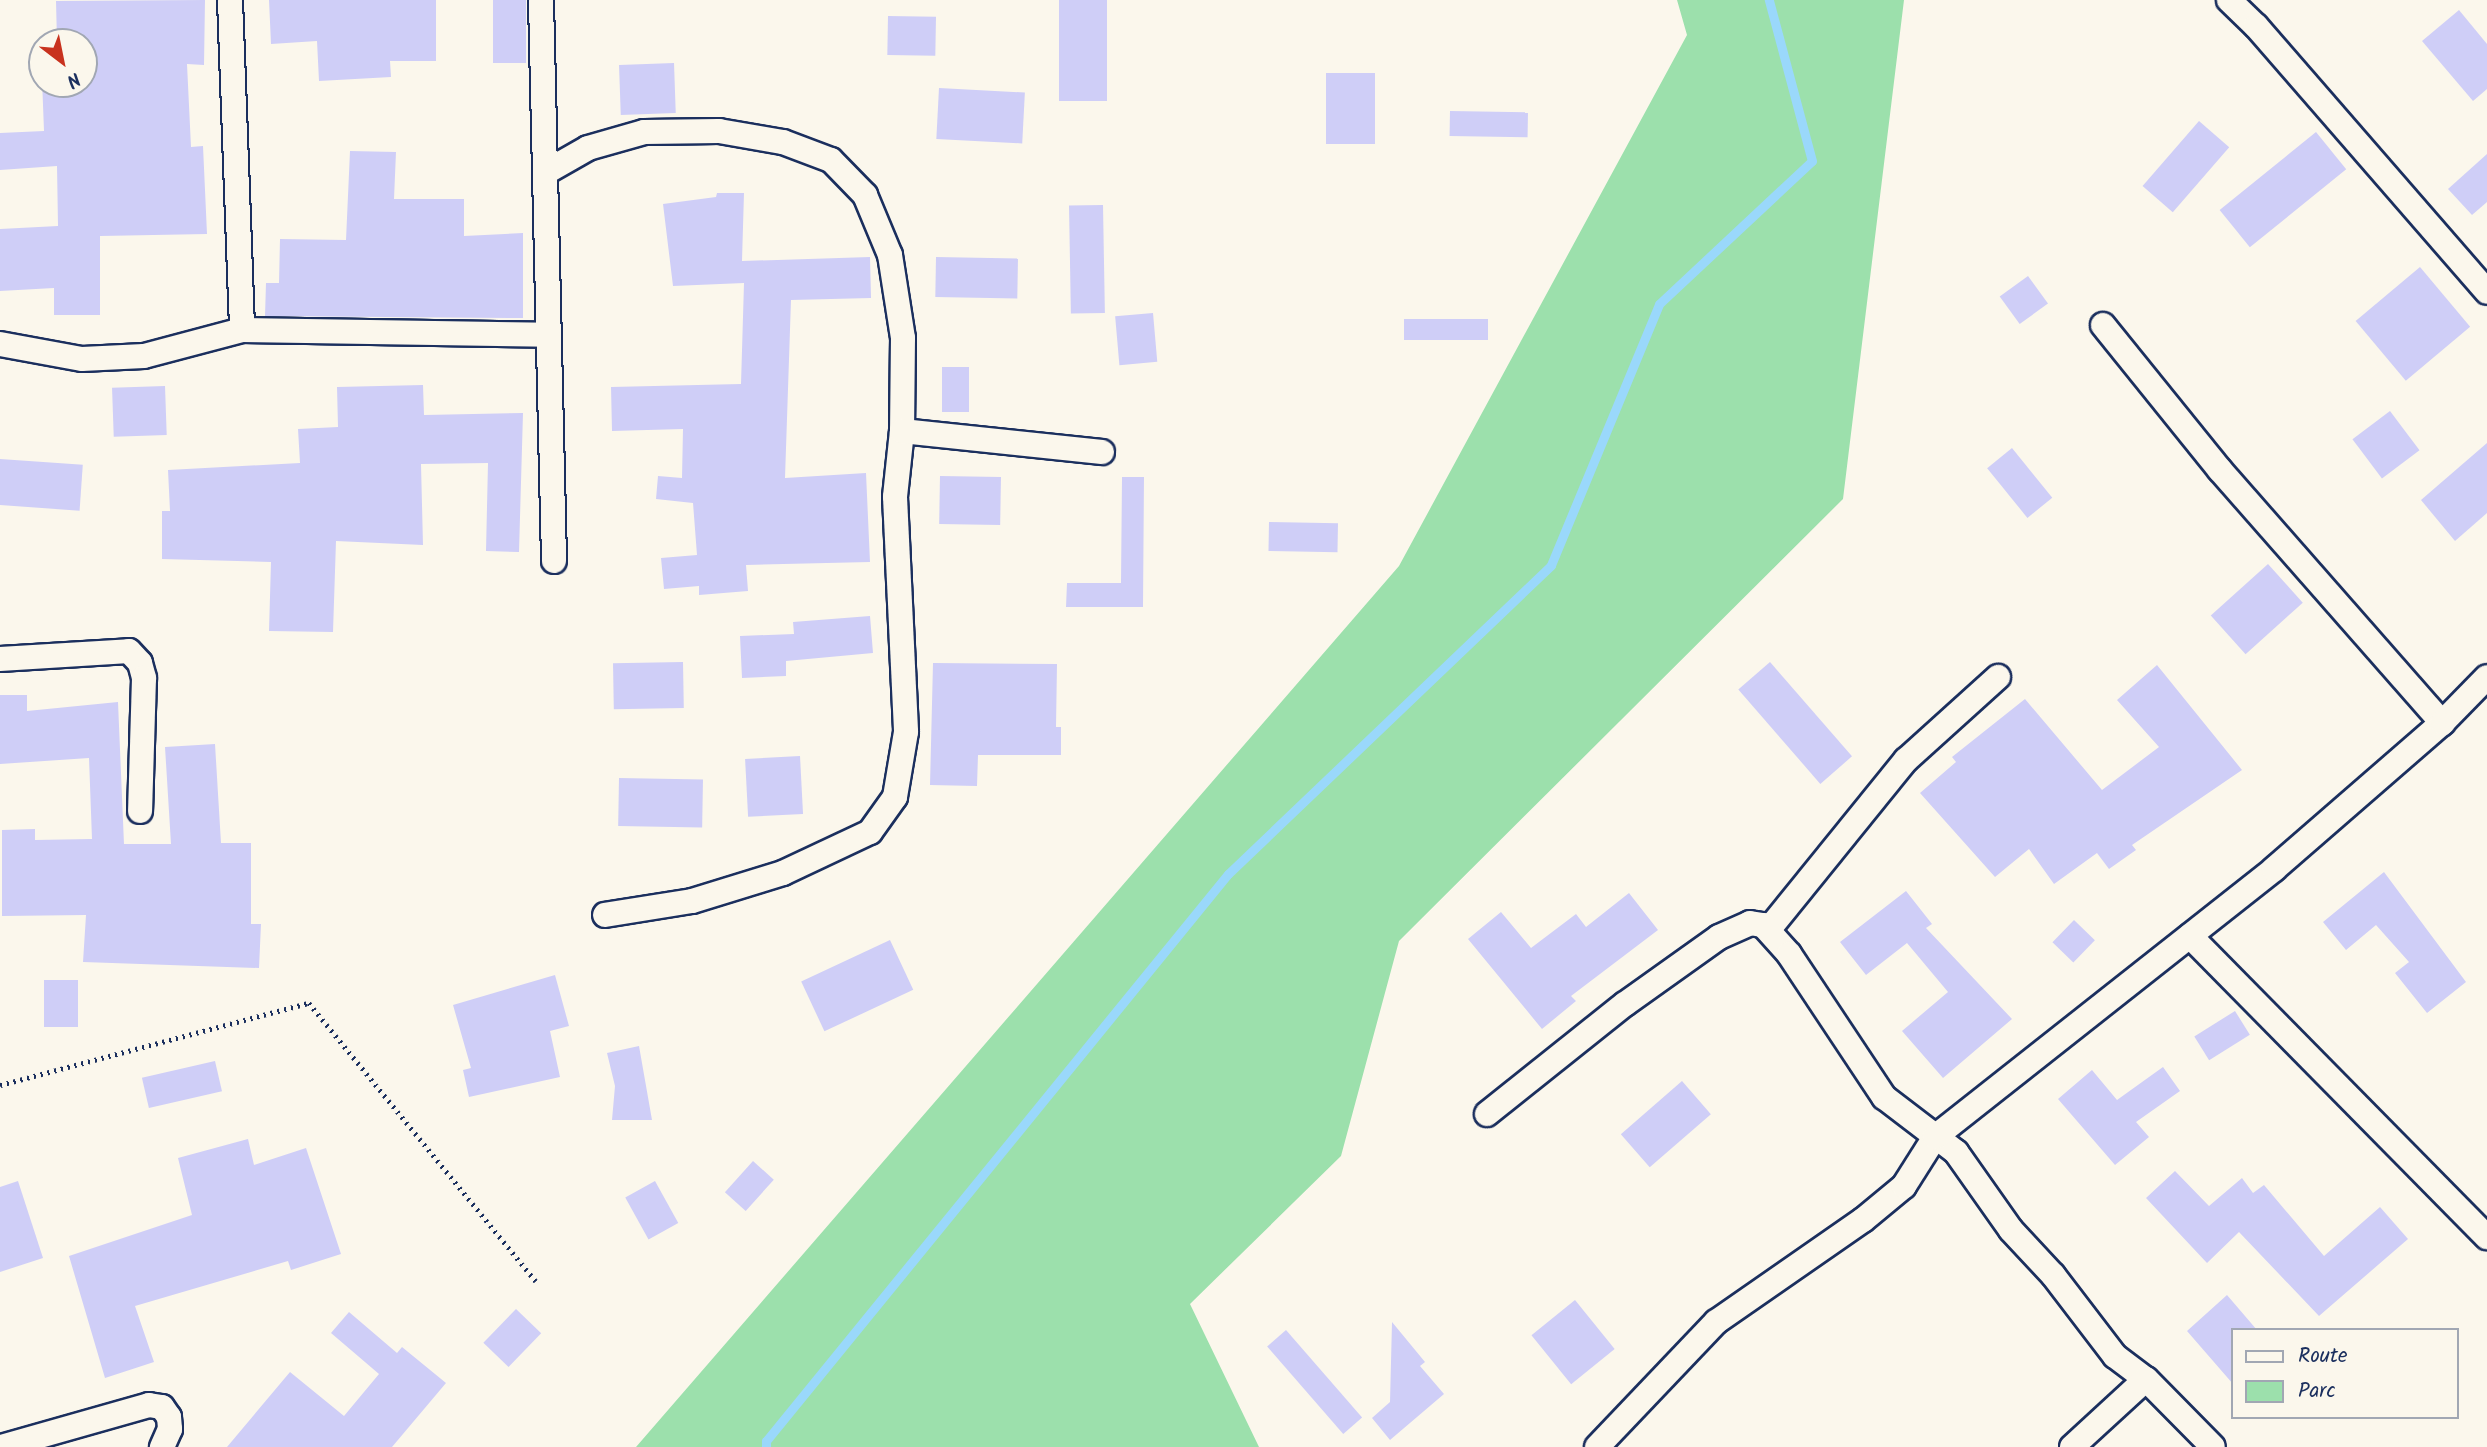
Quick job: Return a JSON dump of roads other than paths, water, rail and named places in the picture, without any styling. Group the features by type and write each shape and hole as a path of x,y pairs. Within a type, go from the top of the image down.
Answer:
{"street":[{"path":"230,0 242,330"},
{"path":"541,0 554,561"},
{"path":"2228,0 2256,26 2284,63 2487,292"},
{"path":"546,172 588,148 644,132 719,131 783,142 831,160 865,195 890,255 903,338 902,431 895,510 905,732 895,797 870,832 783,873 692,901 606,915"},
{"path":"2103,325 2220,470 2442,723"},
{"path":"0,344 82,359 144,356 242,330 548,335"},
{"path":"902,431 1102,452"},
{"path":"0,659 129,651 141,663 144,678 140,811"},
{"path":"1769,929 1906,760 1998,677"},
{"path":"1597,1447 1716,1322 1863,1220 1904,1186 1936,1137 2190,936 2442,723 2487,677"},
{"path":"1487,1114 1625,1004 1718,937 1750,923 1769,929 1884,1097 1956,1152 2011,1230 2053,1275 2115,1356 2146,1379 2213,1447"},
{"path":"2190,936 2487,1237"},
{"path":"2072,1447 2146,1379"},
{"path":"1,1447 149,1405 162,1408 169,1417 170,1429 162,1447"}],"waterway":[{"path":"766,1447 766,1441 1228,874 1551,565 1659,304 1812,161 1769,0"}]}
